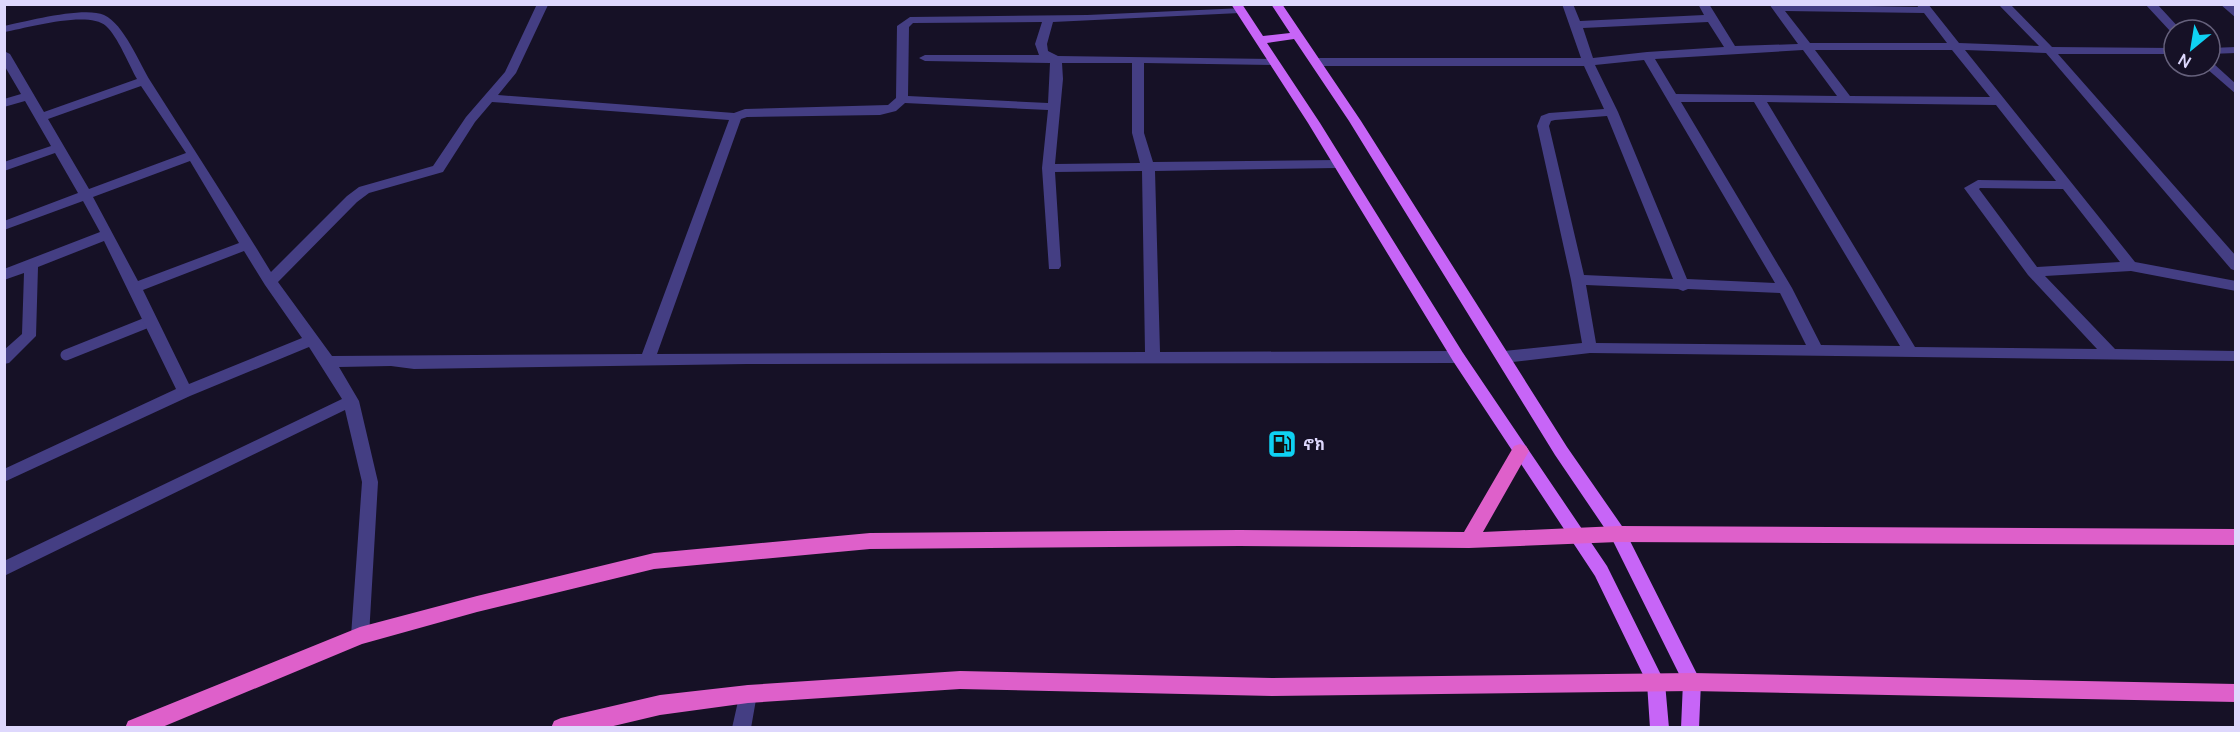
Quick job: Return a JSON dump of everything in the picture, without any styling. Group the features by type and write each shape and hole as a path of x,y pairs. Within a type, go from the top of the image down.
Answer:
{"highway":[{"path":"1469,540 1520,451"},
{"path":"135,728 360,636 477,604 654,561 870,541 1239,538 1469,540 1618,534 2235,537"},
{"path":"561,728 660,705 748,694 960,680 1272,687 1692,682 2235,693"}],"main road":[{"path":"1276,4 1316,62 1504,357 1561,451 1618,534 1692,682 1690,728"},
{"path":"1238,7 1261,40 1458,357 1580,536 1601,571 1656,683 1660,728"},
{"path":"1261,40 1297,35"}],"street":[{"path":"1567,4 1588,62 1612,112 1683,286"},
{"path":"1703,4 1731,49"},
{"path":"2003,4 2049,50 2235,266"},
{"path":"2150,4 2163,18"},
{"path":"2225,4 2235,15"},
{"path":"270,282 352,199 364,190 438,169 470,120 510,73 542,5"},
{"path":"1775,6 1924,8 2131,266"},
{"path":"1775,6 1846,99"},
{"path":"902,99 905,22 1049,18 1238,7"},
{"path":"4,29 75,16 100,17 112,25 144,81 193,155 270,282 328,362 351,401 370,482 360,636"},
{"path":"1049,18 1041,44 1043,53 1056,58"},
{"path":"1576,25 1711,18"},
{"path":"1316,62 1588,62 1731,49 1955,45 2049,50 2162,51"},
{"path":"4,54 57,148 87,194 185,392"},
{"path":"1647,55 1785,288 1817,352"},
{"path":"925,58 1273,61"},
{"path":"1054,266 1048,168 1056,58"},
{"path":"1138,61 1138,133 1148,167 1153,357"},
{"path":"2222,78 2235,91"},
{"path":"41,117 144,81"},
{"path":"4,102 29,96"},
{"path":"489,98 736,117 746,114 880,111 892,108 902,99 1054,107"},
{"path":"1673,98 1999,101"},
{"path":"1759,100 1911,353"},
{"path":"1590,348 1578,280 1543,126 1545,119 1553,116 1612,112"},
{"path":"648,359 736,117"},
{"path":"4,167 57,148"},
{"path":"4,226 193,155"},
{"path":"1048,168 1337,164"},
{"path":"2064,184 1977,184 1971,188 2033,272 2110,352"},
{"path":"4,275 108,234"},
{"path":"135,288 247,245"},
{"path":"4,359 29,336 31,264"},
{"path":"2033,272 2131,266 2235,286"},
{"path":"1578,280 1683,286 1785,288"},
{"path":"4,476 185,392 311,340"},
{"path":"1504,357 1590,348 1911,353 2110,352 2235,356"},
{"path":"328,362 1458,357"},
{"path":"4,569 351,401"},
{"path":"741,728 748,694"}],"lane":[{"path":"66,355 151,321"}],"place":[{"name":"ኖክ","path":"1282,444"}]}
